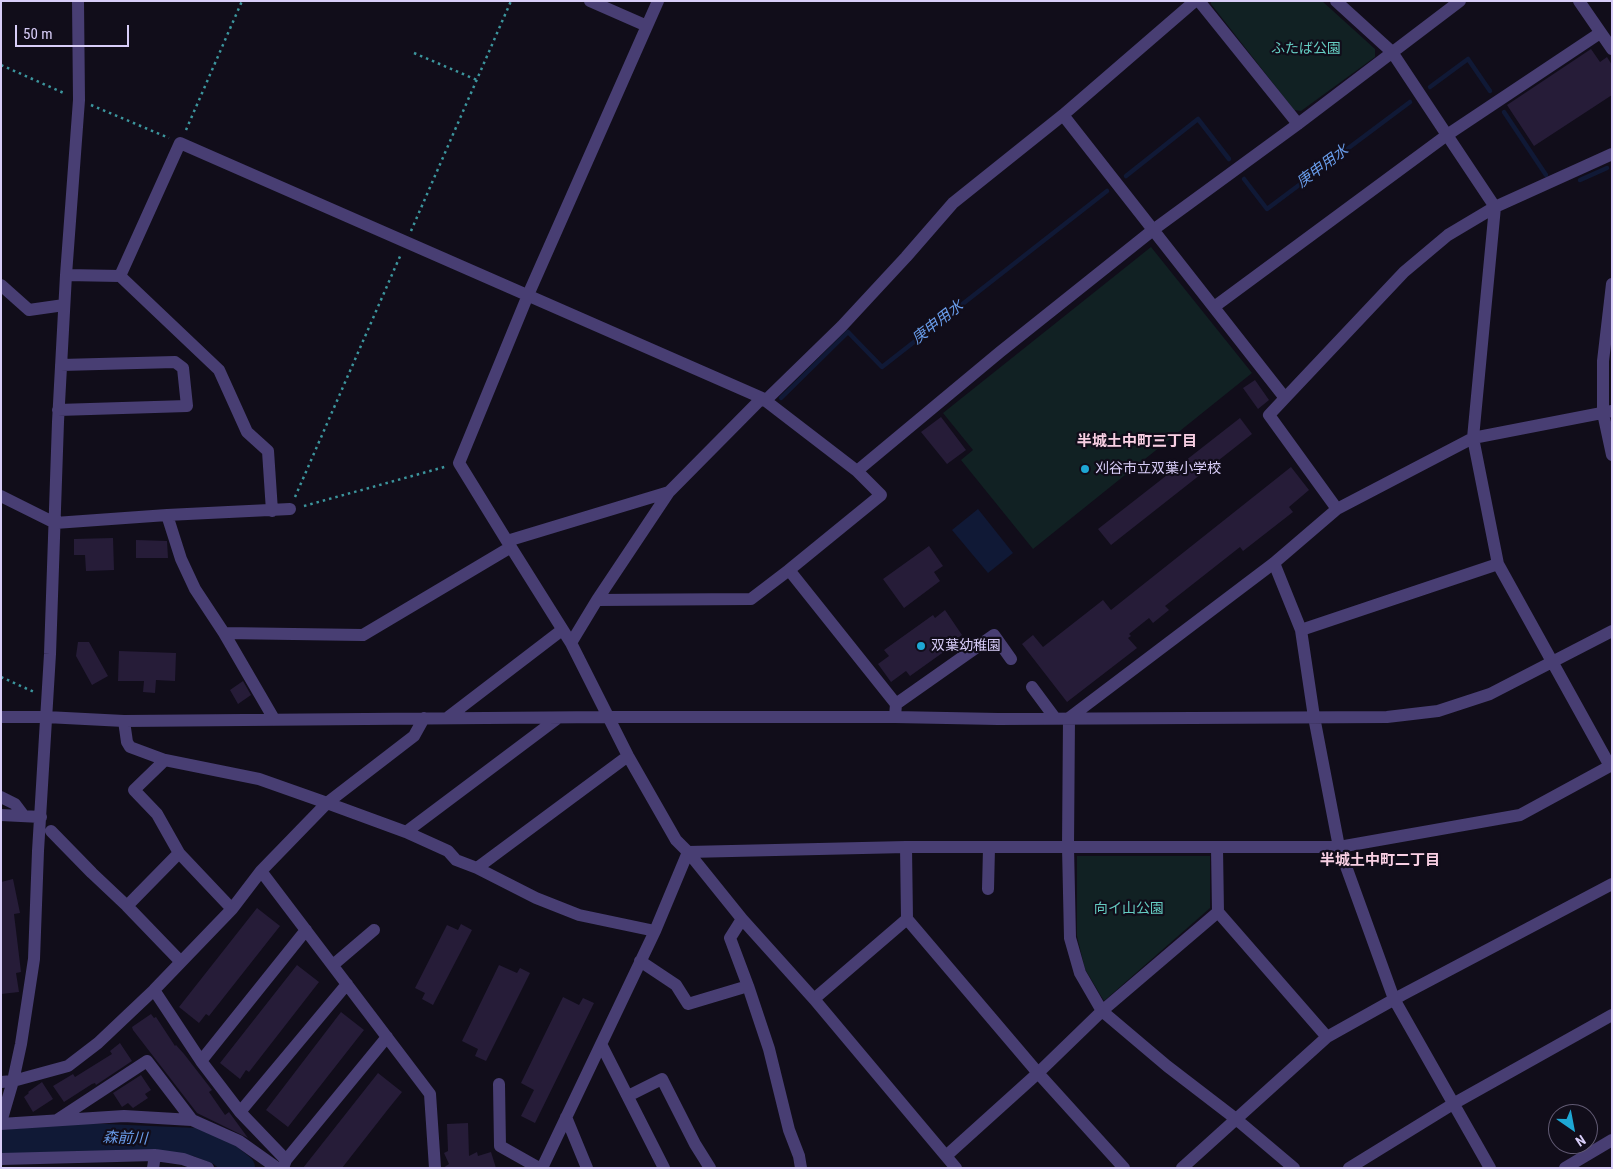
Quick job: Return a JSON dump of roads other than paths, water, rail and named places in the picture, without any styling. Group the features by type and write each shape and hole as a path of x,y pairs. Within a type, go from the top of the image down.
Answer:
{"street":[{"path":"78,1 79,100 58,410 55,523 34,959 21,1044 7,1082 1,1123 124,1116 192,1120 239,1141 282,1165"},
{"path":"590,1 647,26"},
{"path":"658,1 528,295 459,463 571,643 628,756 676,840 688,852 742,919 814,999 949,1163 1038,1073 1102,1012 1218,912"},
{"path":"571,643 597,600 669,492 842,326 953,203 1063,116 1195,1"},
{"path":"1199,1 1298,124"},
{"path":"688,852 906,847 1217,848 1339,846 1520,815 1611,768 1498,564 1473,438 1495,207 1392,52 1336,1"},
{"path":"857,472 1000,352 1153,230 1298,124 1460,1"},
{"path":"1579,1 1612,49"},
{"path":"1214,307 1447,135 1600,32"},
{"path":"1063,116 1285,398"},
{"path":"120,276 180,143 764,400 857,472 881,495 751,599 597,600"},
{"path":"1337,509 1269,415 1404,272 1448,235 1495,207 1612,154"},
{"path":"66,275 120,276 219,370 247,432 268,451 272,511"},
{"path":"1612,284 1603,361 1612,455"},
{"path":"1,285 29,310 64,305"},
{"path":"58,410 187,406 183,368 175,362 61,365"},
{"path":"1068,718 1274,563 1337,509 1473,438 1607,412"},
{"path":"224,633 363,635 509,544 669,492"},
{"path":"1,496 55,523 290,509"},
{"path":"167,515 181,559 195,589 224,633 274,719"},
{"path":"1274,563 1302,630 1314,717 1339,846 1394,999 1490,1168"},
{"path":"1302,630 1498,564"},
{"path":"789,570 896,704 895,718"},
{"path":"447,718 562,630"},
{"path":"1,717 124,721 608,717 998,720 1055,718 1387,717 1438,711 1490,694 1612,631"},
{"path":"896,704 994,635 1011,659"},
{"path":"1032,687 1055,718"},
{"path":"7,1082 68,1066 98,1043 154,990 232,909 262,871 327,803 414,736 424,718"},
{"path":"406,832 558,718"},
{"path":"1068,718 1070,938 1080,972 1102,1012 1294,1168"},
{"path":"124,721 127,742 130,747 165,760 259,780 327,803 406,832 448,850 456,860 477,868 536,898 579,915 655,931"},
{"path":"477,868 628,756"},
{"path":"165,760 134,790 157,814 179,853 232,909"},
{"path":"1,798 15,804 24,816"},
{"path":"1,815 41,817"},
{"path":"51,831 181,962"},
{"path":"906,847 907,919 1038,1073 1124,1168"},
{"path":"988,889 989,848"},
{"path":"1217,848 1218,912 1327,1037"},
{"path":"499,1084 500,1146 541,1168 655,931 688,852"},
{"path":"127,906 179,853"},
{"path":"262,871 430,1094 435,1168"},
{"path":"1182,1168 1327,1037 1394,999 1612,884"},
{"path":"742,919 730,938 769,1049 789,1130 799,1156 801,1168"},
{"path":"814,999 907,919"},
{"path":"202,1061 306,930"},
{"path":"333,965 374,930"},
{"path":"640,961 676,985 688,1004 748,986"},
{"path":"240,1112 347,984"},
{"path":"154,990 202,1061 282,1165"},
{"path":"1349,1168 1453,1104 1612,1015"},
{"path":"282,1165 387,1037"},
{"path":"601,1044 664,1168"},
{"path":"57,1120 148,1061 192,1120"},
{"path":"628,1096 662,1079 695,1144 710,1168"},
{"path":"566,1117 587,1168"},
{"path":"1565,1168 1612,1140"},
{"path":"1,1159 154,1161 183,1159 208,1168"}],"water":[{"path":"978,509 1013,553 988,573 952,530"}],"waterway":[{"name":"庚申用水","path":"1430,87 1468,59 1490,91"},
{"name":"庚申用水","path":"1244,179 1267,209 1410,102"},
{"name":"庚申用水","path":"1504,112 1546,175"},
{"name":"庚申用水","path":"1126,176 1198,119 1229,159"},
{"name":"庚申用水","path":"1580,180 1607,168"},
{"name":"庚申用水","path":"781,398 848,332 882,367 1107,191"},
{"name":"森前川","path":"1,1144 82,1137 196,1142 221,1152 241,1168"}],"place":[{"name":"刈谷市立双葉小学校","path":"1085,469"},
{"name":"双葉幼稚園","path":"921,646"}],"district":[{"name":"半城土中町三丁目","path":"1137,442"},
{"name":"半城土中町二丁目","path":"1380,861"}],"park label":[{"name":"ふたば公園","path":"1306,49"},
{"name":"向イ山公園","path":"1129,909"}]}
